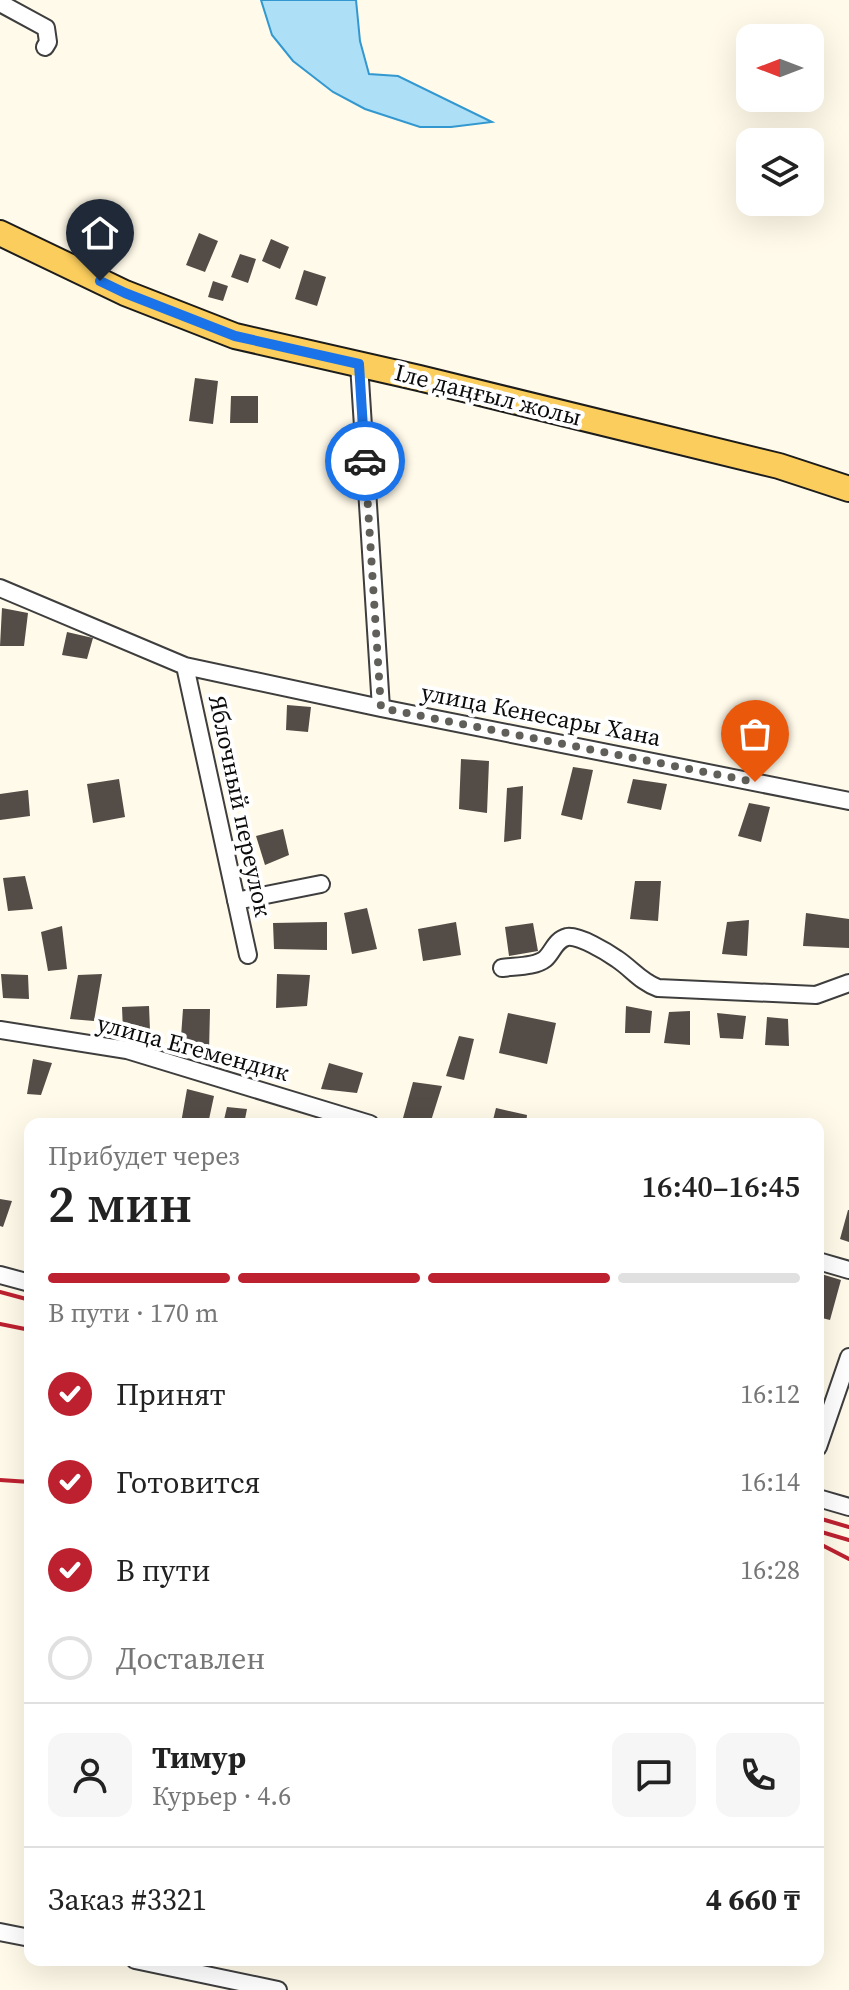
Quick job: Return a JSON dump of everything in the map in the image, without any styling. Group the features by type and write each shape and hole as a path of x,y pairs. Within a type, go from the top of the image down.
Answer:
{"main road":[{"name":"Іле даңғыл жолы","path":"0,233 125,293 235,336 779,466 849,489"}],"street":[{"path":"0,3 46,28 48,42 45,47"},
{"path":"359,364 381,708"},
{"name":"улица Кенесары Хана","path":"0,588 185,666 849,801"},
{"name":"Яблочный переулок","path":"185,666 248,955"},
{"path":"236,901 321,884"},
{"path":"502,968 545,959 562,939 571,936 618,960 647,984 658,988 816,995 849,983"},
{"name":"улица Егемендик","path":"0,1030 127,1050 350,1118"},
{"path":"824,1263 849,1270"},
{"path":"0,1275 24,1281"},
{"path":"824,1430 849,1357"},
{"path":"824,1500 849,1507"},
{"path":"0,1932 24,1937"},
{"path":"164,1966 278,1990"}],"water":[{"path":"261,0 356,0 360,41 369,74 398,76 492,122 420,127 365,109 333,92 293,61 272,35"}],"building":[{"path":"199,233 218,241 205,272 186,265"},
{"path":"271,239 289,247 280,269 262,261"},
{"path":"240,254 256,259 248,283 231,277"},
{"path":"304,270 326,277 317,306 295,299"},
{"path":"213,281 228,286 223,301 208,297"},
{"path":"195,378 218,381 213,424 189,421"},
{"path":"231,396 258,396 258,423 230,423"},
{"path":"2,608 28,613 24,646 0,646"},
{"path":"67,632 93,638 87,659 62,655"},
{"path":"287,705 311,707 308,732 286,730"},
{"path":"461,759 489,761 487,813 459,809"},
{"path":"573,767 593,770 582,820 561,815"},
{"path":"119,779 125,817 93,823 87,784"},
{"path":"633,779 667,784 661,810 627,803"},
{"path":"523,786 521,839 504,842 507,788"},
{"path":"28,790 30,816 0,820 0,794"},
{"path":"749,803 770,807 761,842 738,836"},
{"path":"283,829 289,855 265,865 256,836"},
{"path":"25,876 33,909 8,911 3,878"},
{"path":"635,881 661,881 658,921 630,919"},
{"path":"367,908 377,949 352,954 344,913"},
{"path":"806,913 849,919 849,948 803,946"},
{"path":"749,920 747,956 722,954 727,922"},
{"path":"327,922 327,950 274,949 273,923"},
{"path":"456,922 461,955 423,961 418,929"},
{"path":"533,923 538,951 509,956 505,927"},
{"path":"62,926 67,969 48,971 41,932"},
{"path":"1,974 28,975 29,999 3,998"},
{"path":"102,974 94,1021 70,1019 78,975"},
{"path":"277,974 310,975 307,1006 276,1008"},
{"path":"149,1006 150,1030 123,1031 122,1007"},
{"path":"626,1006 652,1011 650,1033 625,1033"},
{"path":"183,1009 210,1009 209,1052 180,1051"},
{"path":"690,1011 690,1045 664,1043 669,1012"},
{"path":"508,1013 556,1023 547,1064 499,1053"},
{"path":"717,1013 746,1016 743,1039 720,1038"},
{"path":"767,1017 788,1019 789,1046 765,1045"},
{"path":"459,1036 474,1039 464,1080 446,1076"},
{"path":"33,1059 52,1063 41,1095 27,1094"},
{"path":"329,1063 363,1073 357,1093 321,1089"},
{"path":"413,1082 442,1086 432,1118 403,1118"},
{"path":"187,1089 214,1096 209,1118 182,1118"},
{"path":"227,1107 247,1109 245,1118 224,1118"},
{"path":"496,1108 527,1115 527,1118 494,1118"},
{"path":"0,1199 12,1201 3,1227 0,1226"},
{"path":"849,1210 849,1242 840,1239"},
{"path":"824,1275 841,1280 830,1320 824,1318"}],"railway":[{"path":"0,1292 24,1298"},
{"path":"0,1324 24,1329"},
{"path":"0,1480 24,1482"},
{"path":"824,1520 849,1527"},
{"path":"824,1533 849,1540"},
{"path":"824,1546 849,1559"}],"way so far":[{"path":"365,461 381,708 755,782"}],"route":[{"path":"100,281 235,336 359,364 365,461"}]}
